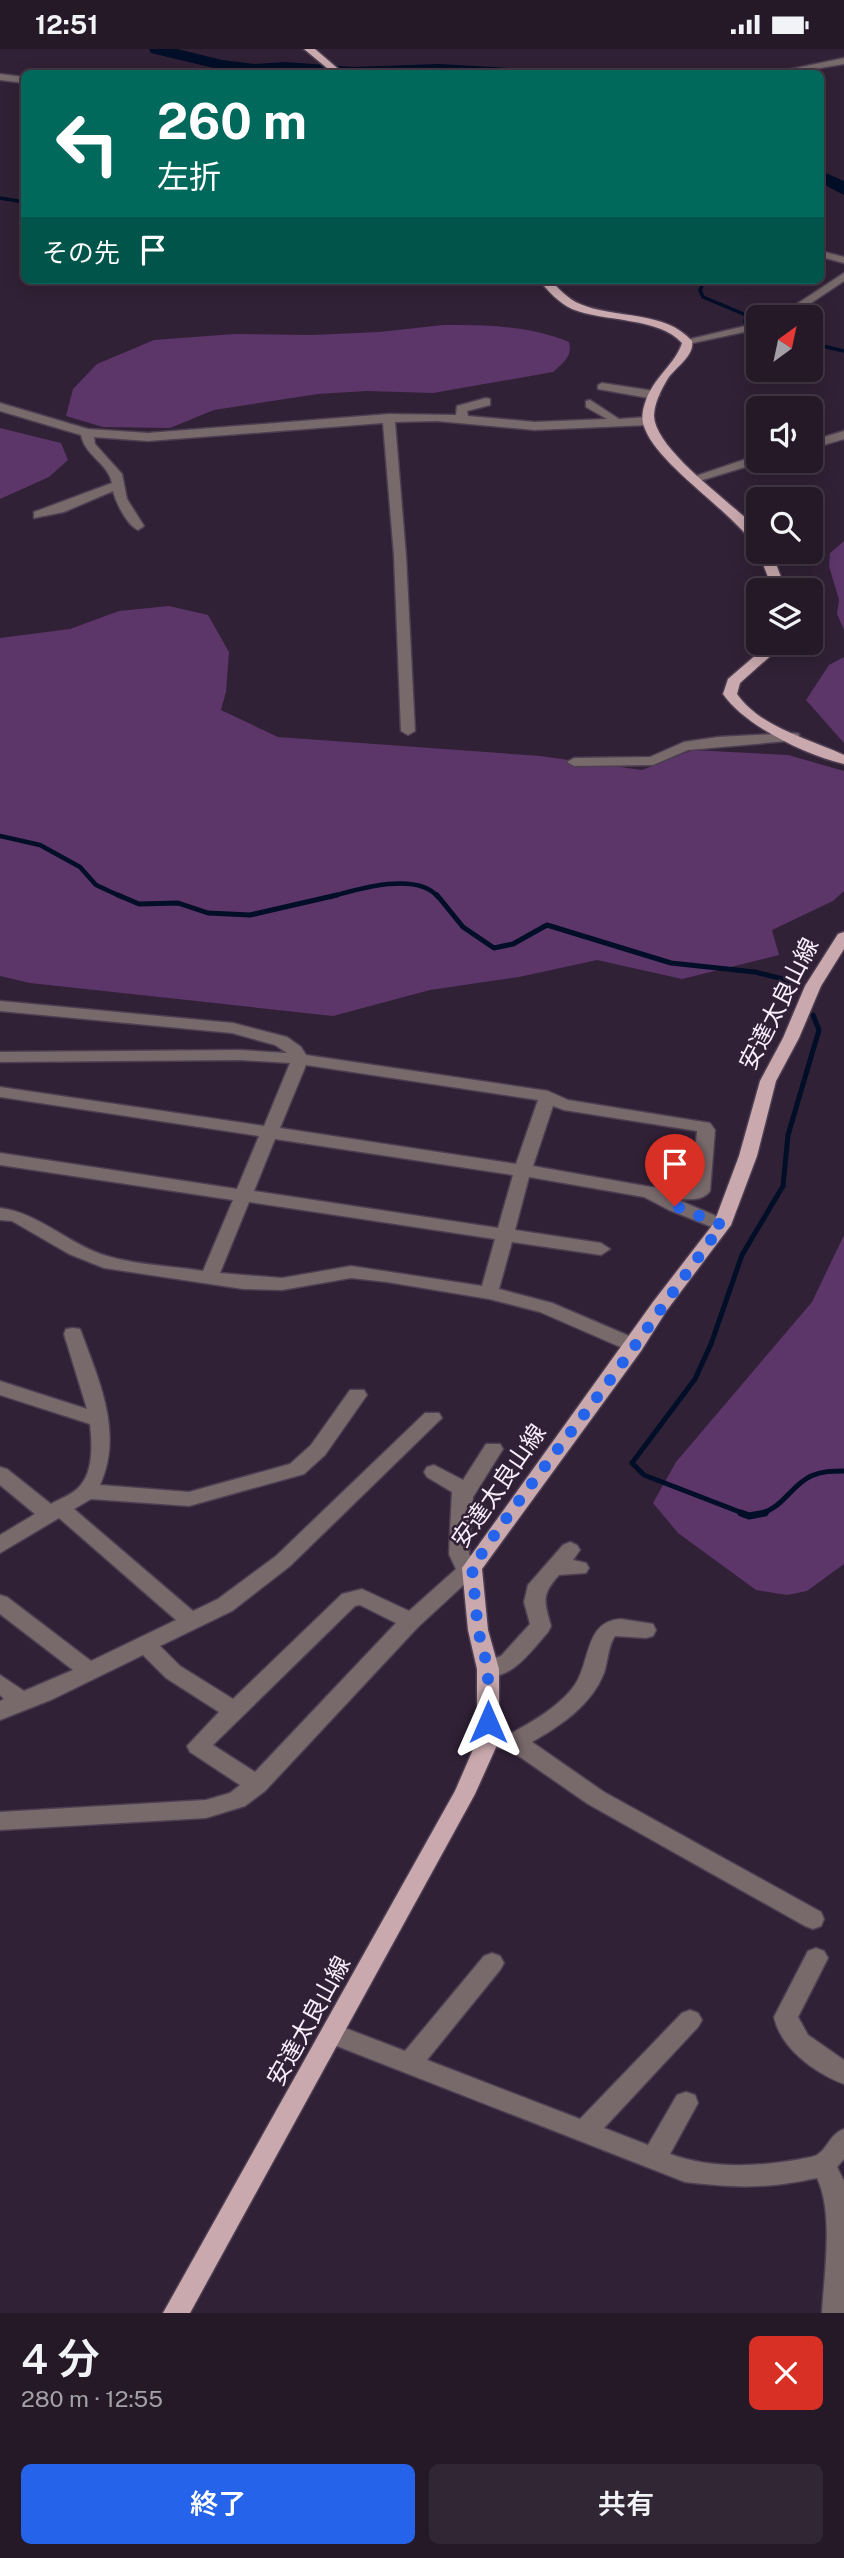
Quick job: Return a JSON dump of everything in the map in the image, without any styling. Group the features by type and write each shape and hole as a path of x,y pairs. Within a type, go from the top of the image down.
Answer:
{"main road":[{"path":"309,49 334,70"},
{"path":"549,284 577,307 666,327 681,334 688,341 686,351 663,376 654,395 648,421 654,436 667,453 746,525"},
{"path":"764,655 733,682 730,694 734,703 748,717 844,760"},
{"name":"安達太良山線","path":"176,2313 464,1794 486,1745 488,1669 478,1630 472,1568 634,1346 660,1306 722,1225 748,1156 768,1081 791,1038 813,986 844,937"}],"street":[{"path":"794,70 844,61"},
{"path":"0,78 21,80"},
{"path":"824,255 844,260"},
{"path":"800,305 844,276"},
{"path":"688,341 746,329"},
{"path":"602,387 654,395"},
{"path":"461,419 461,409 486,402"},
{"path":"590,404 613,418 615,423"},
{"path":"0,407 88,433 148,437 389,418 461,419 513,426 648,421"},
{"path":"389,418 408,731"},
{"path":"88,433 89,445 116,474 121,499 138,526"},
{"path":"823,441 844,435"},
{"path":"696,478 746,463"},
{"path":"38,515 74,504 118,485"},
{"path":"574,762 653,761 684,746 718,741 794,737"},
{"path":"0,1006 233,1028 281,1041 295,1051 300,1059"},
{"path":"0,1057 240,1055 300,1059 548,1096 564,1105 704,1127 701,1191 695,1194 649,1192 523,1169 0,1092"},
{"path":"209,1278 241,1195 300,1059"},
{"path":"489,1293 523,1169 548,1096"},
{"path":"0,1159 601,1249"},
{"path":"649,1192 722,1225"},
{"path":"0,1214 16,1216 75,1250 103,1262 209,1278 282,1284 351,1272 387,1276 489,1293 545,1307 634,1346"},
{"path":"73,1334 86,1371 102,1452 88,1492"},
{"path":"0,1388 97,1419"},
{"path":"0,1545 88,1492 190,1499 297,1469 318,1450 357,1395"},
{"path":"0,1711 21,1700 45,1693 225,1605 284,1561 432,1418"},
{"path":"463,1496 493,1449"},
{"path":"0,1821 206,1809 237,1800 257,1785 411,1621 451,1583 472,1568 463,1563 459,1554 463,1496 461,1488 434,1472"},
{"path":"0,1474 55,1511 191,1621"},
{"path":"488,1669 508,1662 541,1626 534,1602 538,1585 556,1567 575,1559"},
{"path":"257,1785 198,1746 356,1596 377,1602 411,1621"},
{"path":"0,1603 88,1670"},
{"path":"515,1742 576,1700 592,1677 603,1637 608,1630 616,1627 646,1630"},
{"path":"145,1644 173,1672 235,1711"},
{"path":"0,1683 21,1700"},
{"path":"487,1738 515,1742 596,1798 813,1919"},
{"path":"816,1958 786,2017 786,2027 796,2038 844,2073"},
{"path":"408,2065 492,1963"},
{"path":"584,2132 690,2020"},
{"path":"332,2034 685,2171 736,2178 777,2175 824,2165 844,2140"},
{"path":"653,2159 686,2103"},
{"path":"824,2165 835,2189 841,2221 835,2313"}],"shaded area":[{"path":"443,325 491,326 538,332 569,342 570,351 553,372 433,393 367,391 318,394 214,410 170,428 103,427 66,416 73,389 97,364 154,340 234,334 379,332"},
{"path":"0,428 61,443 68,460 49,477 0,499"},
{"path":"844,541 844,630 837,614 839,600 829,566 830,553"},
{"path":"169,606 208,615 229,652 226,692 221,710 278,737 540,756 642,770 693,750 788,755 844,771 844,891 833,901 772,930 779,955 682,979 597,960 519,977 430,990 333,1016 30,983 0,976 0,638 70,629 119,611"},
{"path":"844,657 844,743 806,700 829,665"},
{"path":"844,1235 844,1564 807,1591 787,1595 756,1590 678,1533 653,1503 676,1462 812,1302"}],"waterway":[{"path":"157,49 222,65 255,69 285,67 326,70"},
{"path":"410,70 457,70"},
{"path":"824,178 844,189"},
{"path":"0,198 21,202"},
{"path":"703,284 700,290 703,297 746,315"},
{"path":"746,315 746,322"},
{"path":"823,346 844,351"},
{"path":"0,836 40,845 80,867 96,885 122,897"},
{"path":"330,897 402,883 428,889 438,897"},
{"path":"118,895 139,904 178,903 208,913 250,915 337,895"},
{"path":"437,895 463,927 494,948 513,944 547,925 671,963 755,972 795,982"},
{"path":"745,1514 644,1475 632,1463 695,1379 711,1344 742,1255 783,1186 788,1135 819,1030 813,1015"},
{"path":"758,1514 774,1508 811,1476 823,1472 844,1471"},
{"path":"741,1513 749,1516 765,1513"}],"route":[{"path":"488,1722 488,1669 478,1630 472,1568 634,1346 660,1306 722,1225 675,1206"}]}
